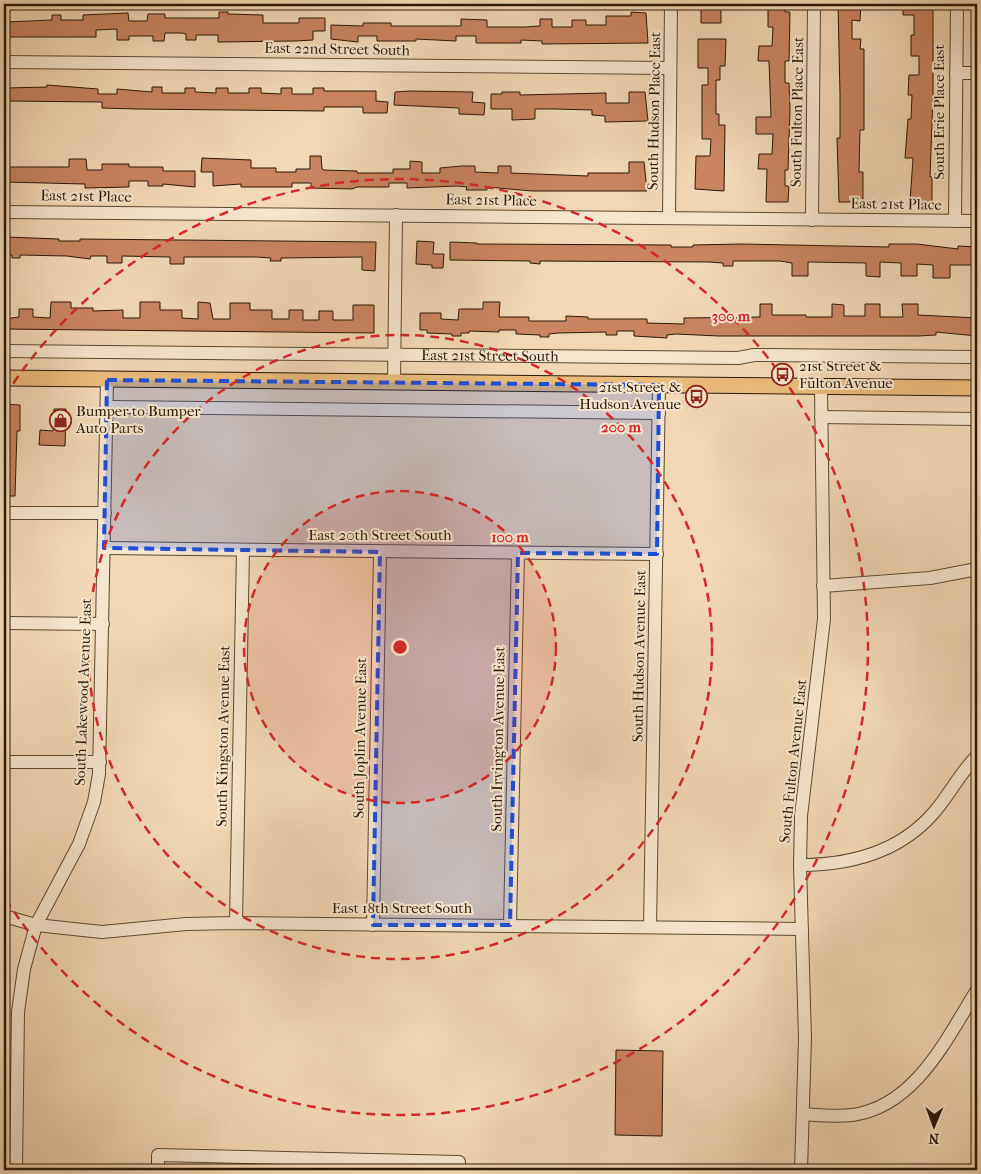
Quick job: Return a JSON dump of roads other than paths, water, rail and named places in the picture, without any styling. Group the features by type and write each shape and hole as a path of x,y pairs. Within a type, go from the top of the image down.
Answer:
{"main road":[{"name":"East 21st Street South","path":"4,378 977,388"}],"street":[{"name":"South Hudson Place East","path":"668,218 671,4"},
{"name":"South Fulton Place East","path":"812,220 814,4"},
{"name":"South Erie Place East","path":"955,221 957,4"},
{"name":"East 22nd Street South","path":"4,62 670,68"},
{"path":"956,73 977,73"},
{"name":"East 21st Place","path":"4,212 977,221"},
{"path":"394,382 396,216"},
{"name":"East 21st Street South","path":"4,351 738,358 754,355 977,357"},
{"name":"South Lakewood Avenue East","path":"16,1170 18,1012 24,969 36,925 79,844 94,802 100,762 107,380"},
{"name":"South Hudson Avenue East","path":"650,927 659,385"},
{"name":"South Fulton Avenue East","path":"801,1170 805,1038 800,865 801,816 824,619 821,386"},
{"path":"107,407 659,413"},
{"path":"821,417 977,419"},
{"path":"4,513 105,512"},
{"name":"East 20th Street South","path":"104,548 657,554"},
{"name":"South Kingston Avenue East","path":"236,923 243,550"},
{"name":"South Joplin Avenue East","path":"373,924 380,552"},
{"name":"South Irvington Avenue East","path":"510,925 518,553"},
{"path":"823,586 930,578 977,569"},
{"path":"4,623 103,624"},
{"path":"800,865 826,865 856,860 880,852 902,841 919,828 940,805 957,778 977,756"},
{"path":"4,762 100,762"},
{"name":"East 18th Street South","path":"4,916 36,925 102,932 186,924 236,923 802,928"},
{"path":"803,1114 853,1115 903,1094 918,1078 977,990"},
{"path":"158,1170 158,1155 459,1162 459,1170"}],"place":[{"name":"21st Street & Fulton Avenue","path":"783,375"},
{"name":"21st Street & Hudson Avenue","path":"697,396"},
{"name":"Bumper to Bumper Auto Parts","path":"60,420"}]}
